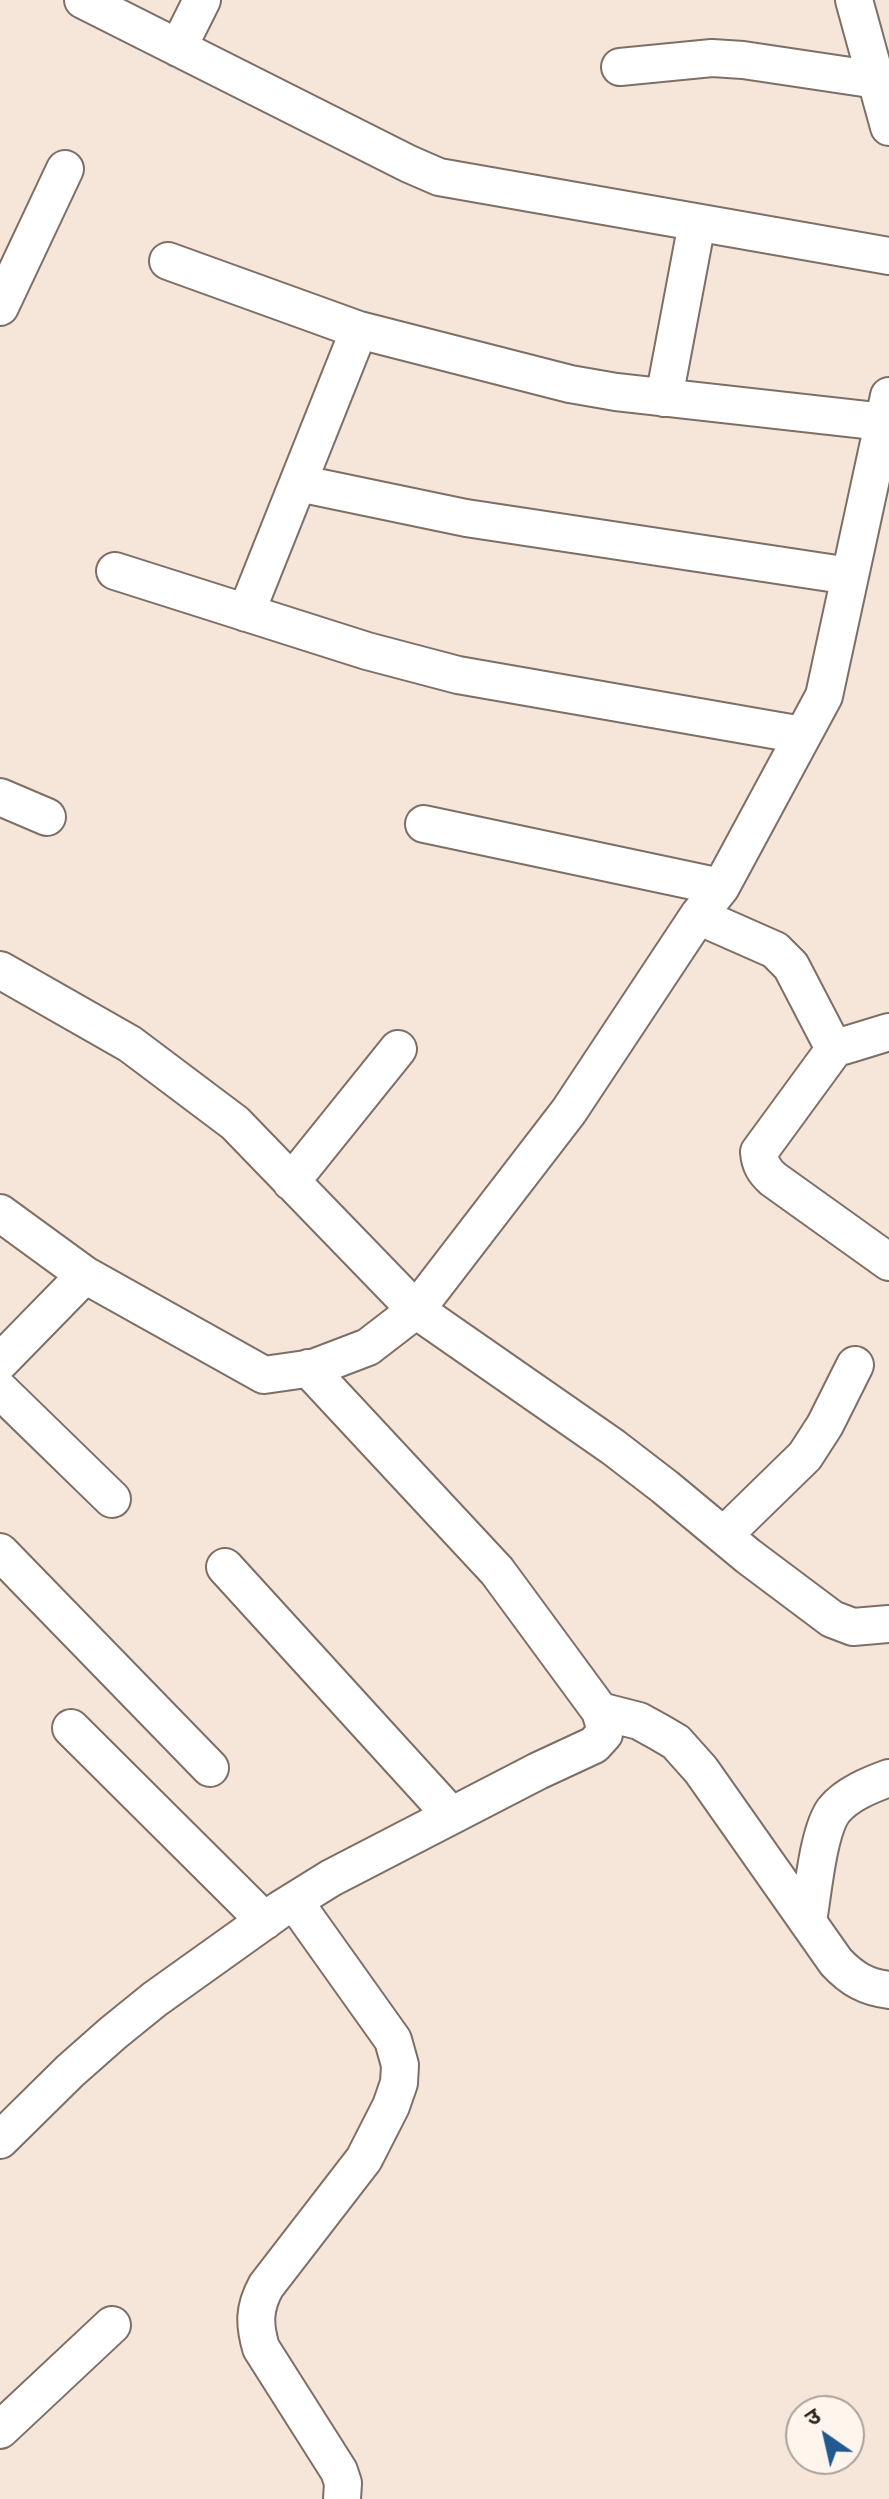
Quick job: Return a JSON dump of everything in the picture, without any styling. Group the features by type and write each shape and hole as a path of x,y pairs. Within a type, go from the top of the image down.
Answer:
{"street":[{"path":"83,0 439,177 889,256"},
{"path":"178,48 202,0"},
{"path":"854,0 889,127"},
{"path":"620,67 712,58 877,80"},
{"path":"0,307 65,169"},
{"path":"664,398 697,223"},
{"path":"0,1213 85,1275 264,1375 308,1368 368,1347 416,1310 569,1111 698,916 721,887 824,696 850,576 877,510 886,409 664,398 570,384 359,330 168,261"},
{"path":"246,613 359,330"},
{"path":"298,483 466,518 850,576"},
{"path":"115,571 367,651 458,675 802,735"},
{"path":"0,797 47,817"},
{"path":"424,824 721,887"},
{"path":"698,916 775,950 791,966 802,984 830,1041 843,1046 889,1032"},
{"path":"0,970 141,1052 235,1123 416,1310 613,1447 832,1619 853,1627 889,1624"},
{"path":"838,1044 759,1152 760,1162 773,1179 889,1262"},
{"path":"291,1182 398,1049"},
{"path":"0,1362 85,1275"},
{"path":"724,1535 805,1456 825,1425 855,1365"},
{"path":"0,2140 113,2033 155,1999 279,1911 331,1878 594,1745 604,1734 600,1711 497,1571 308,1368"},
{"path":"0,1390 112,1499"},
{"path":"0,1552 210,1768"},
{"path":"225,1567 451,1815"},
{"path":"600,1711 639,1721 676,1742 701,1770 846,1973 871,1988 889,1990"},
{"path":"71,1728 279,1911 393,2040 400,2065 399,2083 391,2106 364,2159 266,2286 255,2314 255,2330 261,2348 339,2471 343,2483 342,2499"},
{"path":"808,1921 824,1828 833,1811 849,1796 889,1778"},
{"path":"0,2430 112,2325"}]}
